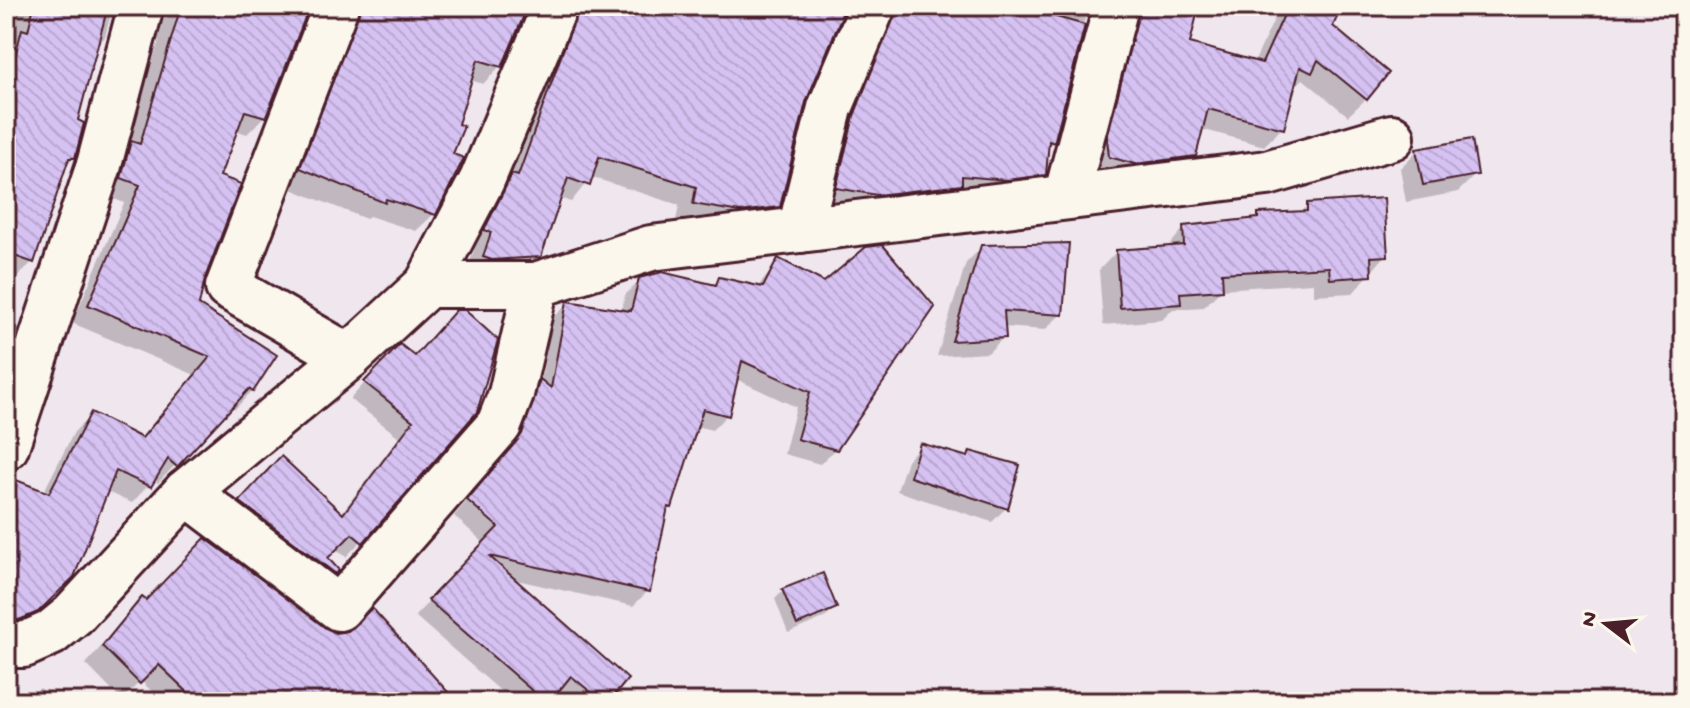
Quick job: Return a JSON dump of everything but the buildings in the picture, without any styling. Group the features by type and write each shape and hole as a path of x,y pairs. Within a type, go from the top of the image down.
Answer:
{"street":[{"path":"6,447 99,165 141,6"},
{"path":"336,6 228,287 349,357"},
{"path":"6,645 24,645 51,633 73,615 186,492 349,357 427,285 482,180 555,6"},
{"path":"800,230 830,108 873,6"},
{"path":"1066,197 1116,6"},
{"path":"427,285 536,285 651,248 1267,173 1392,137"},
{"path":"186,492 339,608 499,425 511,394 536,285"}]}
